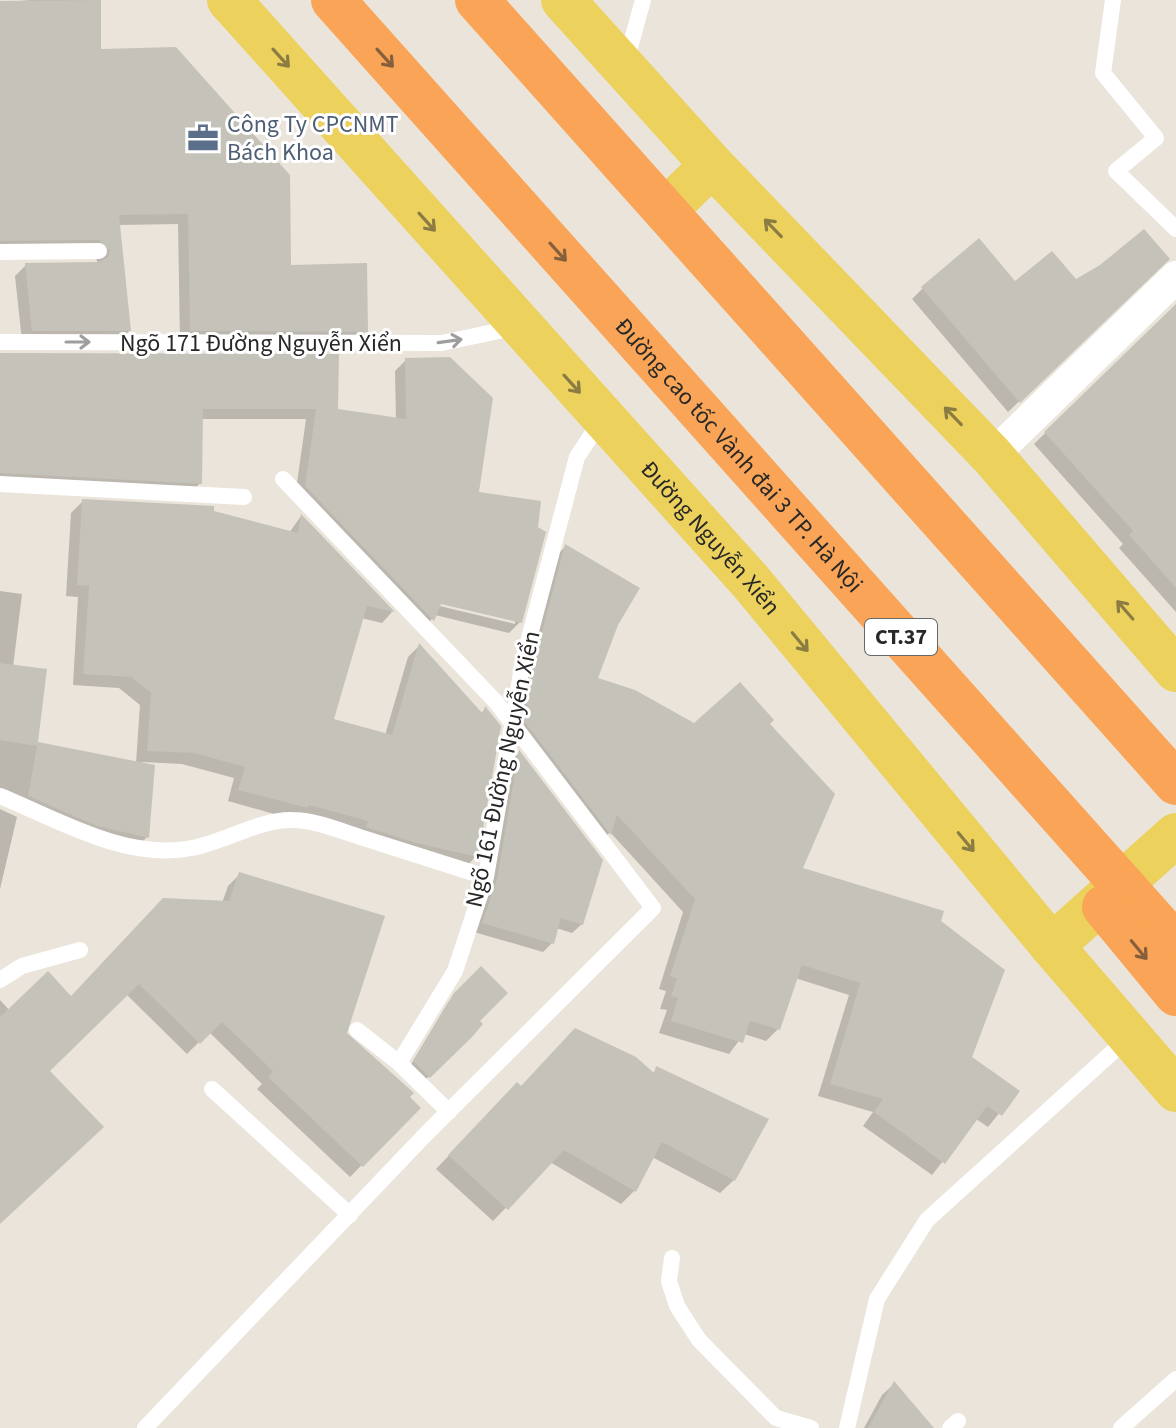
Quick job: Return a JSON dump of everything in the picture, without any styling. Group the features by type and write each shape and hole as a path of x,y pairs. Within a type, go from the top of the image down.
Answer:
{"highway":[{"name":"Đường cao tốc Vành đai 3 TP. Hà Nội","path":"333,0 1176,945"},
{"path":"477,0 1176,783"},
{"path":"706,257 1176,744"},
{"path":"626,328 1176,994"}],"main road":[{"name":"Đường Nguyễn Xiển","path":"229,0 751,582 1052,946 1176,1090"},
{"path":"500,0 1176,760"},
{"path":"563,0 712,165 992,456 1176,670"},
{"path":"678,198 712,165"},
{"path":"1052,946 1176,835"}],"street":[{"path":"992,456 1176,277"}],"lane":[{"path":"624,68 643,0"},
{"path":"1113,0 1103,73 1156,138 1116,171 1176,229"},
{"path":"0,252 99,251"},
{"name":"Ngõ 171 Đường Nguyễn Xiển","path":"0,342 442,343 520,326"},
{"name":"Ngõ 161 Đường Nguyễn Xiển","path":"399,1063 455,971 486,877 523,661 577,457 603,418"},
{"path":"145,1428 449,1112 653,908 512,722 283,479"},
{"path":"0,484 244,497"},
{"path":"0,796 107,841 141,848 168,852 194,848 264,825 292,820 330,828 486,877"},
{"path":"0,980 22,966 80,950"},
{"path":"357,1030 399,1063 449,1112"},
{"path":"847,1428 877,1299 927,1220 1129,1037"},
{"path":"212,1089 350,1215"},
{"path":"672,1258 669,1281 677,1306 699,1340 776,1418 811,1428"},
{"path":"1121,1428 1176,1379"}],"building":[{"path":"101,0 101,49 176,47 290,175 291,265 367,263 368,332 190,331 188,214 119,215 131,331 32,331 25,263 99,262 108,257 110,250 99,240 0,241 0,1"},
{"path":"1144,229 1170,259 1020,403 921,287 979,238 1015,281 1052,251 1076,279 1100,265"},
{"path":"1176,304 1176,588 1129,535 1133,531 1044,432"},
{"path":"0,353 339,354 338,409 406,419 405,358 450,357 493,398 479,492 541,501 538,527 546,532 522,623 441,604 434,621 305,486 316,409 203,409 202,484 0,473"},
{"path":"82,499 214,506 214,511 298,533 301,514 395,612 367,606 334,719 392,735 419,643 483,714 485,706 501,726 478,857 416,843 366,827 368,821 238,790 245,767 194,753 147,751 151,693 131,677 83,674 89,586 77,585"},
{"path":"565,544 640,588 618,625 598,678 635,690 694,723 740,682 774,720 770,724 835,794 803,868 944,911 941,921 1005,970 972,1057 1020,1091 1002,1116 987,1106 945,1164 874,1112 883,1099 830,1084 860,983 802,965 780,1030 750,1021 743,1043 671,1021 678,998 671,996 677,979 670,976 695,899 617,815 611,835 524,721 534,663"},
{"path":"0,663 47,669 38,742 155,765 149,838 97,826 28,796 37,746 0,740"},
{"path":"519,750 603,860 583,925 561,918 554,944 482,923 497,879"},
{"path":"239,872 385,916 347,1033 414,1093 410,1097 421,1108 363,1167 268,1077 273,1071 222,1022 200,1044 139,984 50,1071 104,1127 0,1224 0,1017 48,971 71,996 163,898 229,901"},
{"path":"481,966 508,993 480,1021 483,1024 472,1037 430,1078 413,1061 454,993"},
{"path":"575,1028 636,1057 654,1073 656,1066 769,1119 735,1181 662,1142 636,1192 564,1150 508,1210 448,1155 517,1082 521,1086"},
{"path":"894,1381 934,1428 868,1428"}],"place":[{"name":"Công Ty CPCNMT Bách Khoa","path":"203,138"}]}
